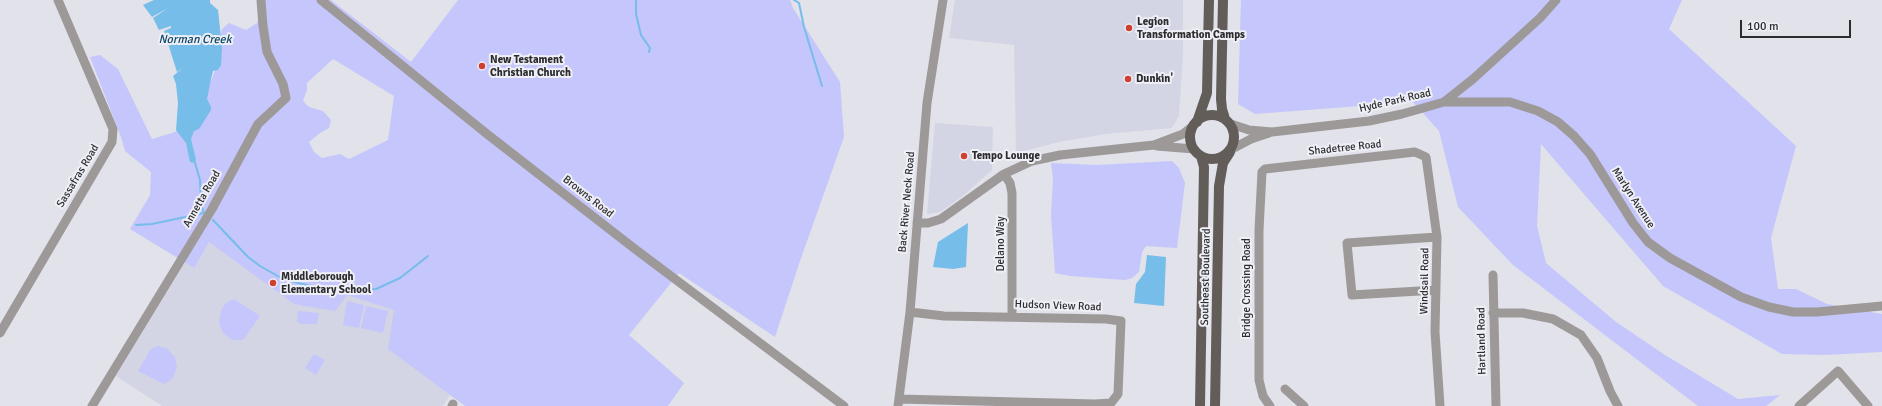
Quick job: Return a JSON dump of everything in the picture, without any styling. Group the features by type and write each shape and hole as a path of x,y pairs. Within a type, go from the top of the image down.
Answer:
{"main road":[{"path":"1209,0 1207,93 1190,140 1197,153 1210,160 1219,159 1231,150 1235,141 1234,132 1222,110 1221,99 1223,0"},
{"path":"1195,124 1204,116 1220,117 1228,122"},
{"name":"Southeast Boulevard","path":"1215,406 1219,186 1223,163 1231,150"},
{"name":"Southeast Boulevard","path":"1197,153 1204,167 1200,406"}],"street":[{"name":"Sassafras Road","path":"0,334 112,142 113,129 58,0"},
{"name":"Annetta Road","path":"92,406 212,209 258,124 286,98 283,84 267,52 261,0"},
{"name":"Browns Road","path":"321,0 487,134 635,249 844,406"},
{"name":"Back River Neck Road","path":"899,403 910,312 927,103 943,0"},
{"name":"Hyde Park Road","path":"1228,122 1249,130 1272,132 1369,121 1402,114 1444,102 1473,79 1540,18 1556,0"},
{"name":"Marlyn Avenue","path":"1444,102 1510,102 1538,111 1553,119 1574,136 1590,154 1633,223 1648,242 1670,258 1741,297 1769,307 1793,312 1816,312 1882,306"},
{"path":"917,223 928,223 941,219 1004,174 1020,166 1043,158 1154,145 1184,134 1195,124"},
{"name":"Hyde Park Road","path":"1231,150 1251,139 1272,132"},
{"path":"1154,145 1197,153"},
{"name":"Shadetree Road","path":"1265,169 1415,152 1426,157"},
{"name":"Windsail Road","path":"1426,157 1437,237 1436,332 1440,406"},
{"name":"Bridge Crossing Road","path":"1265,169 1262,172 1260,189 1259,380 1263,396 1270,406"},
{"name":"Delano Way","path":"1004,174 1010,183 1012,193 1012,316"},
{"path":"1436,290 1352,295 1347,242 1437,237"},
{"name":"Hartland Road","path":"1493,275 1496,406"},
{"name":"Hudson View Road","path":"899,403 1110,405 1118,394 1121,321 1106,319 1012,316 944,316 910,312"},
{"path":"1493,313 1523,313 1553,319 1581,335 1598,358 1610,391 1618,406"},
{"path":"1799,406 1838,371 1868,406"},
{"path":"1285,389 1304,406"}],"shaded area":[{"path":"265,0 331,0 411,62 458,0 790,0 793,8 840,82 844,137 775,337 679,273 629,335 684,383 668,406 465,406 388,349 394,310 347,295 335,311 294,304 209,242 194,268 130,229 150,195 151,172 125,151 90,57 100,55 118,69 152,139 194,124 218,63 218,45 222,29 229,23 246,30 257,23","holes":["333,59 394,96 388,140 349,159 340,154 322,158 314,152 309,142 329,128 331,120 323,111 309,107 303,101 307,90 307,83"]},
{"path":"955,0 1183,0 1183,54 1179,116 1172,128 1106,134 1059,142 1016,153 1014,45 949,38"},
{"path":"1241,0 1682,0 1669,29 1796,146 1771,238 1778,289 1796,289 1827,304 1882,314 1882,352 1825,355 1782,354 1663,286 1541,144 1537,226 1546,263 1616,322 1665,355 1738,399 1780,395 1766,406 1698,406 1513,265 1458,207 1439,131 1413,102 1255,114 1238,104"},
{"path":"935,123 993,127 992,170 963,196 940,212 927,214"},
{"path":"1172,161 1179,168 1185,183 1177,248 1146,246 1142,252 1139,272 1132,278 1125,280 1070,276 1055,273 1051,216 1053,178 1051,163 1096,165"},
{"name":"Middleborough Elementary School","path":"209,223 469,344 442,389 450,395 443,406 162,406 116,376"},
{"path":"234,299 260,316 243,340 232,340 223,333 219,323 221,310 226,303"},
{"path":"347,301 364,305 359,328 343,325"},
{"path":"366,306 388,311 383,333 361,328"},
{"path":"298,311 319,313 317,324 302,324 297,322"},
{"path":"158,346 166,348 175,357 177,368 172,379 164,384 138,371 151,349"},
{"path":"314,354 325,360 316,375 305,368"}],"water":[{"name":"Norman Creek","path":"154,0 210,0 210,3 218,10 222,47 221,65 218,70 213,71 211,79 207,99 211,110 199,129 194,131 191,139 196,160 195,163 190,162 186,143 176,130 178,103 176,84 173,76 184,67 177,72 164,31 171,28 171,26 159,30 153,18 168,8 152,17 143,5"},
{"path":"968,223 966,267 953,269 933,267 938,242"},
{"path":"1147,255 1166,257 1164,306 1134,303 1136,284 1145,272"}],"waterway":[{"path":"636,0 636,14 641,35 650,48 649,52"},
{"path":"794,0 799,3 804,27 822,86"},
{"path":"136,225 152,224 204,213 201,204 200,180 195,163"},
{"path":"213,220 248,257 260,266 283,279 314,287 354,291 376,289 400,278 428,256"}],"place":[{"name":"Legion Transformation Camps","path":"1129,28"},
{"name":"New Testament Christian Church","path":"482,66"},
{"name":"Dunkin'","path":"1128,79"},
{"name":"Tempo Lounge","path":"964,156"},
{"name":"Middleborough Elementary School","path":"273,283"}]}
